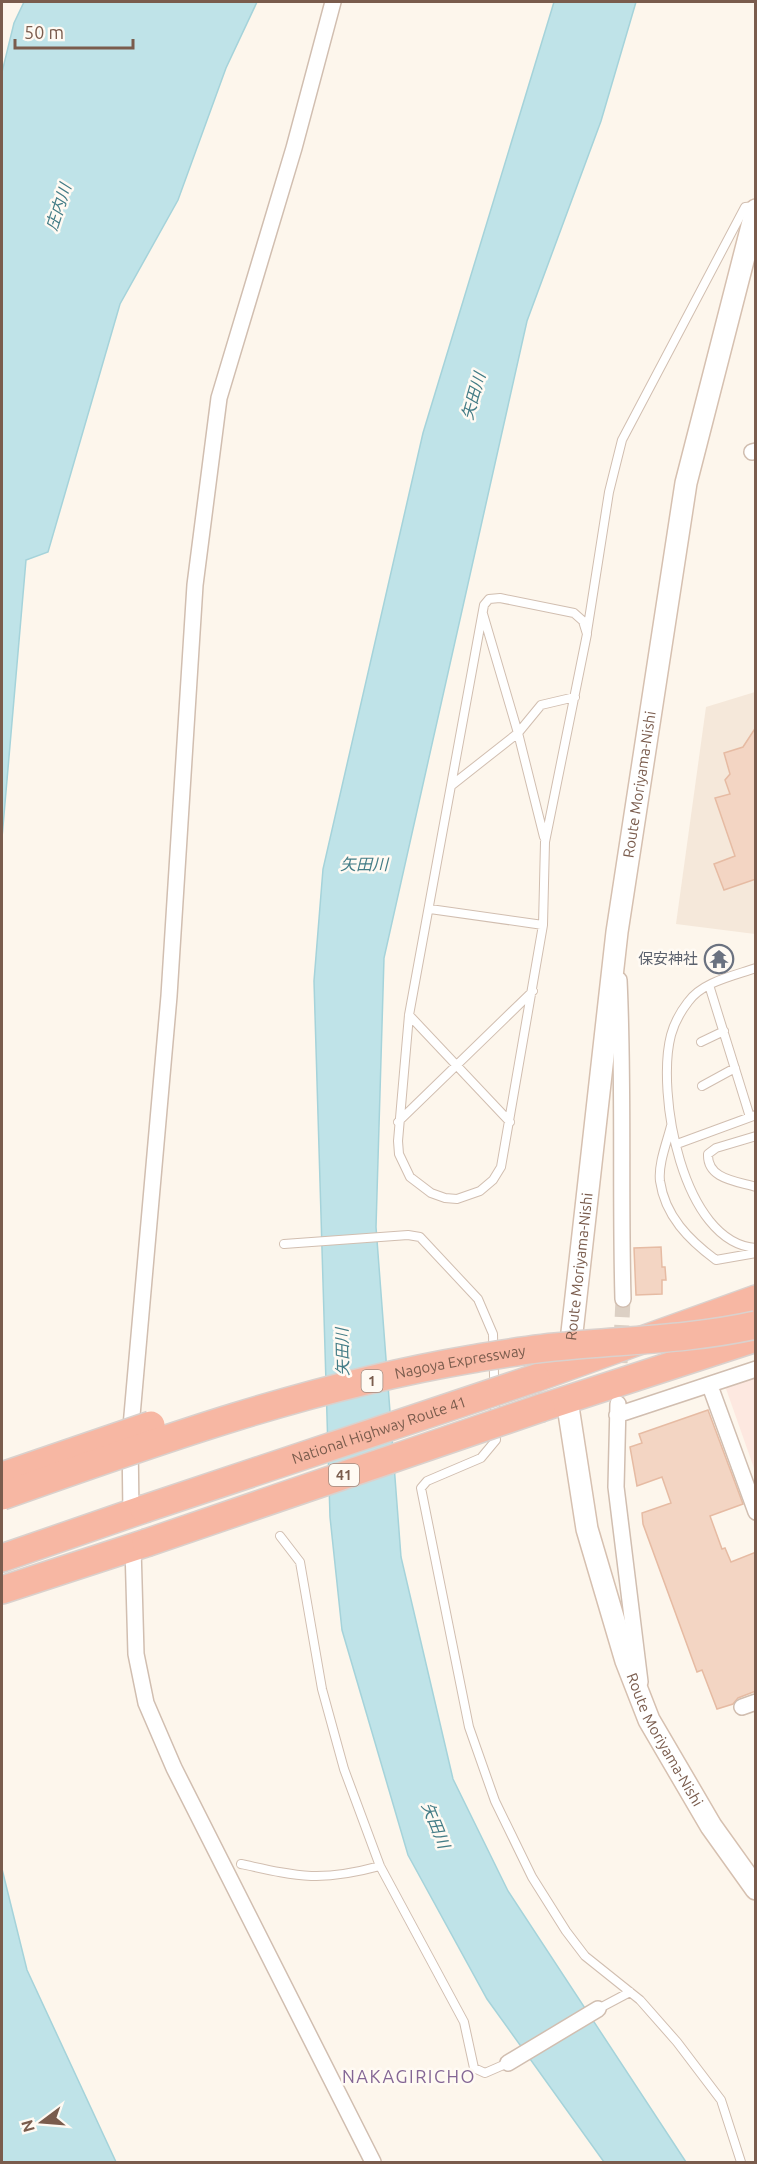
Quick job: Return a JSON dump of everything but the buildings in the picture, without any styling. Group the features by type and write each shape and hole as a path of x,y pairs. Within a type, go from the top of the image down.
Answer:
{"highway":[{"name":"National Highway Route 41","path":"2,1558 536,1378 756,1299"},
{"name":"Nagoya Expressway","path":"2,1476 163,1421 332,1375 469,1348 564,1337 673,1330 756,1316"},
{"name":"Nagoya Expressway","path":"2,1496 267,1408 400,1374 471,1359 564,1346 674,1338 756,1325"},
{"name":"National Highway Route 41","path":"2,1590 756,1338"}],"main road":[{"name":"Route Moriyama-Nishi","path":"568,1367 617,932 686,483 756,208"},
{"name":"Route Moriyama-Nishi","path":"567,1400 587,1529 626,1661 642,1703 649,1720 711,1826 756,1889"}],"street":[{"path":"130,1514 130,1438 169,996 195,585 219,398 294,148 333,2"},
{"path":"617,932 623,1059 620,1187 623,1299"},
{"path":"642,1703 616,1487 618,1410 710,1386 756,1369"},
{"path":"710,1386 756,1512"},
{"path":"133,1547 136,1654 146,1703 174,1768 373,2163"},
{"path":"508,2063 598,2009"}],"lane":[{"path":"587,634 583,621 573,613 500,598 489,599 484,605 409,1015 398,1122 399,1154 410,1177 431,1193 457,1199 480,1191 493,1180 501,1167 543,925 545,842 587,634 609,492 622,440 745,207 756,208"},
{"path":"483,612 518,733 545,842"},
{"path":"452,785 518,733 541,705 575,697"},
{"path":"430,909 543,925"},
{"path":"756,968 709,985 688,1002 671,1034 667,1100 676,1144 695,1202 710,1224 725,1238 744,1247 756,1248"},
{"path":"676,1144 753,1116 709,985"},
{"path":"398,1122 533,991"},
{"path":"409,1015 510,1122"},
{"path":"701,1042 723,1031"},
{"path":"702,1086 735,1068"},
{"path":"672,1125 660,1180 670,1214 698,1246 716,1260 756,1253"},
{"path":"756,1136 717,1148 708,1154 711,1170 725,1178 756,1186"},
{"path":"284,1244 408,1235 420,1237 478,1299 493,1334 496,1440 481,1458 427,1481 421,1488 469,1727 495,1801 532,1877 566,1931 585,1956 640,2000 677,2042 721,2100 741,2163"},
{"path":"280,1536 300,1562 322,1689 344,1769 380,1866 464,2022 474,2067 485,2073 508,2063"},
{"path":"242,1864 297,1876 341,1876 380,1866"},
{"path":"598,2009 630,1992"}],"shaded area":[{"path":"755,692 755,934 676,924 706,707"},
{"path":"755,1372 755,1471 724,1383"}],"water":[{"name":"庄内川","path":"24,2 257,2 226,68 178,200 120,304 48,552 26,560 2,838 2,72 14,23"},
{"name":"矢田川","path":"554,2 636,2 601,121 527,321 384,958 376,1227 401,1557 453,1779 508,1891 686,2162 604,2162 487,1999 408,1855 342,1630 330,1517 314,981 323,869 423,433"},
{"path":"2,1869 27,1970 116,2162 2,2162"}],"tunnel":[{"path":"619,1386 623,1299"}],"place":[{"name":"保安神社","path":"719,959"}],"district":[{"name":"NAKAGIRICHO","path":"409,2077"}]}
